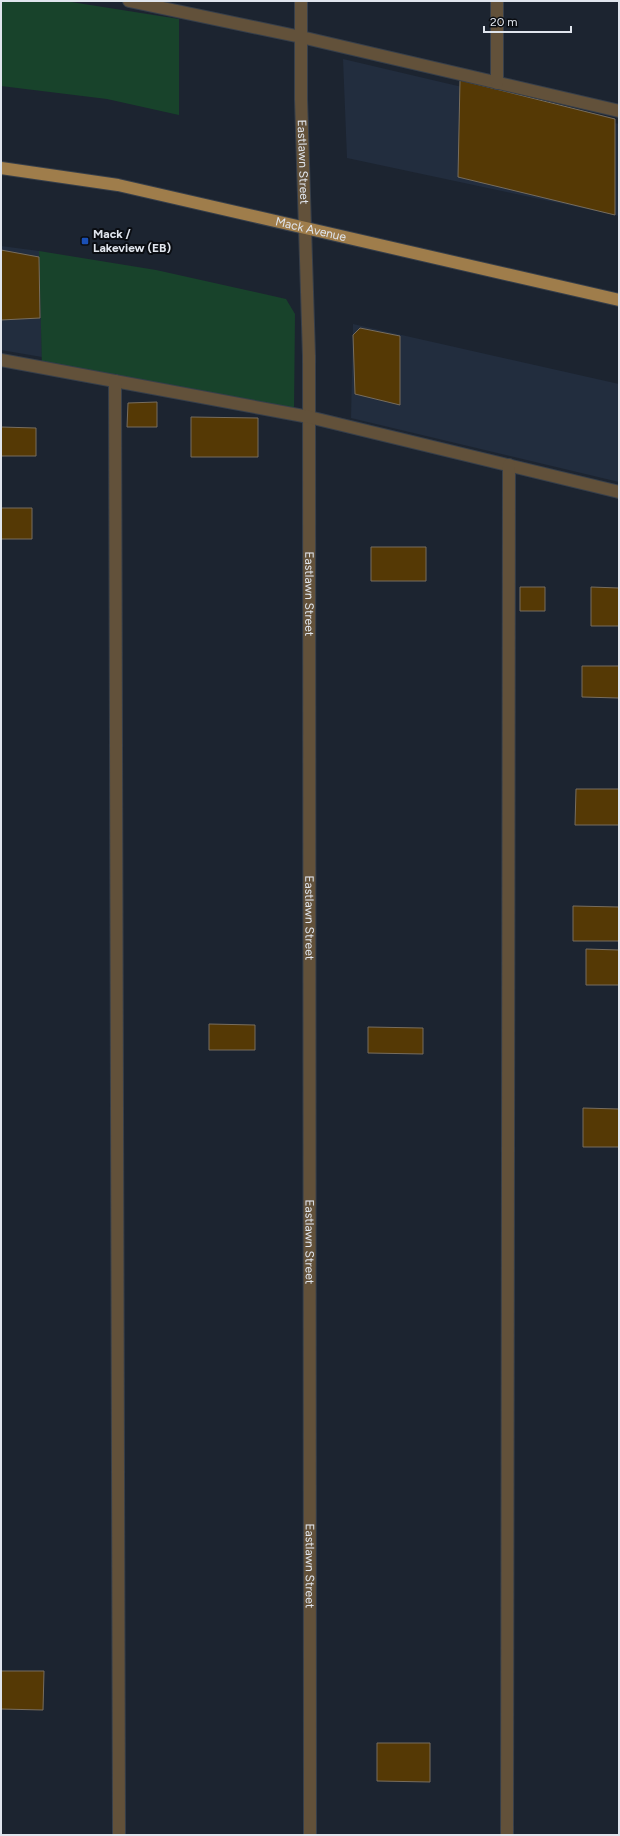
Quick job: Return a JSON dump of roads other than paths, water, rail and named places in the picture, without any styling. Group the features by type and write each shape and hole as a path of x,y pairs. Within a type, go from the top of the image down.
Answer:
{"main road":[{"name":"Mack Avenue","path":"1,168 118,184 619,300"}],"street":[{"path":"129,1 301,37 619,111"},
{"name":"Eastlawn Street","path":"301,1 301,99 309,356 310,1835"},
{"path":"497,1 497,83"},
{"path":"1,360 309,417 619,492"},
{"path":"115,381 119,1835"},
{"path":"508,1835 509,465"}],"place":[{"name":"Mack / Lakeview (EB)","path":"85,241"}]}
